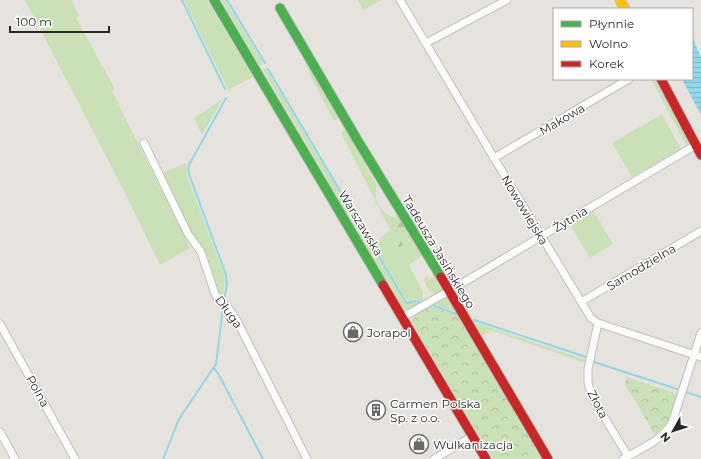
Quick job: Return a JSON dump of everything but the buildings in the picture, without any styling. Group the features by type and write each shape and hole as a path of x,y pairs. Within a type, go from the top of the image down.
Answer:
{"street":[{"name":"Warszawska","path":"214,0 486,459"},
{"name":"Nowowiejska","path":"400,0 581,302 591,318 598,323"},
{"path":"426,43 507,0"},
{"name":"Tadeusza Jasińskiego","path":"280,8 548,459"},
{"name":"Makowa","path":"494,158 627,80"},
{"path":"662,80 701,155"},
{"name":"Długa","path":"144,143 188,234 201,252 215,294 221,303 227,306 236,319 307,459"},
{"name":"Żytnia","path":"403,317 696,145"},
{"name":"Samodzielna","path":"581,302 701,231"},
{"path":"598,323 697,356"},
{"name":"Złota","path":"598,323 588,369 588,383 593,399 626,458"},
{"name":"Polna","path":"0,324 75,459"},
{"path":"626,458 660,437 672,423 697,356 701,333"},
{"path":"0,432 16,459"},
{"path":"434,459 473,436"}],"green space":[{"path":"25,0 71,0 79,16 76,18 115,89 112,91 190,248 160,265 122,187"},
{"path":"184,0 207,0 253,77 228,90"},
{"path":"221,0 225,0 264,64 260,66"},
{"path":"358,0 382,0 363,10"},
{"path":"299,49 340,117 334,121 312,79"},
{"path":"266,68 403,300 407,304 415,302 422,304 410,310 403,308 263,70"},
{"path":"652,80 658,80 689,142 687,147"},
{"path":"223,98 202,135 194,118"},
{"path":"662,114 681,149 632,177 612,143"},
{"path":"346,129 368,164 366,166 377,186 376,196 378,204 391,217 400,216 400,248 413,238 423,255 409,265 423,292 423,301 414,299 410,301 405,298 373,244 390,230 341,133"},
{"path":"186,163 187,176 224,274 225,281 222,301 159,167 163,173"},
{"path":"593,210 613,244 590,258 570,224"},
{"path":"400,216 413,238 399,248 390,230"},
{"path":"427,275 429,280 436,276 442,287 442,291 437,295 430,291 426,285 424,280"},
{"path":"444,297 448,298 457,312 434,305 432,307 428,306"},
{"path":"428,306 460,316 544,459 493,459 413,324 412,321 416,314"},
{"path":"474,322 586,360 585,363 491,330 482,336"},
{"path":"626,377 678,394 664,430 655,435 625,384"}],"water":[{"path":"693,38 701,58 701,115 683,80 693,80"}],"waterway":[{"path":"182,0 225,89"},
{"path":"227,0 265,63"},
{"path":"268,69 404,299 407,303 415,301 420,302"},
{"path":"224,302 227,282 226,275 188,168 226,98"},
{"path":"434,306 457,314"},
{"path":"163,459 179,419 216,364 223,308"},
{"path":"474,320 586,357"},
{"path":"594,362 677,389"},
{"path":"214,368 263,459"},
{"path":"686,392 701,397"}],"traffic: fast":[{"path":"214,0 383,285"},
{"path":"280,8 358,141 441,277"}],"traffic: slow":[{"path":"620,0 624,8"}],"traffic: jam":[{"path":"662,80 701,155"},
{"path":"441,277 548,459"},
{"path":"383,285 486,459"}],"place":[{"name":"Jorapol","path":"353,332"},
{"name":"Carmen Polska Sp. z o.o.","path":"376,410"},
{"name":"Wulkanizacja","path":"419,444"}]}
